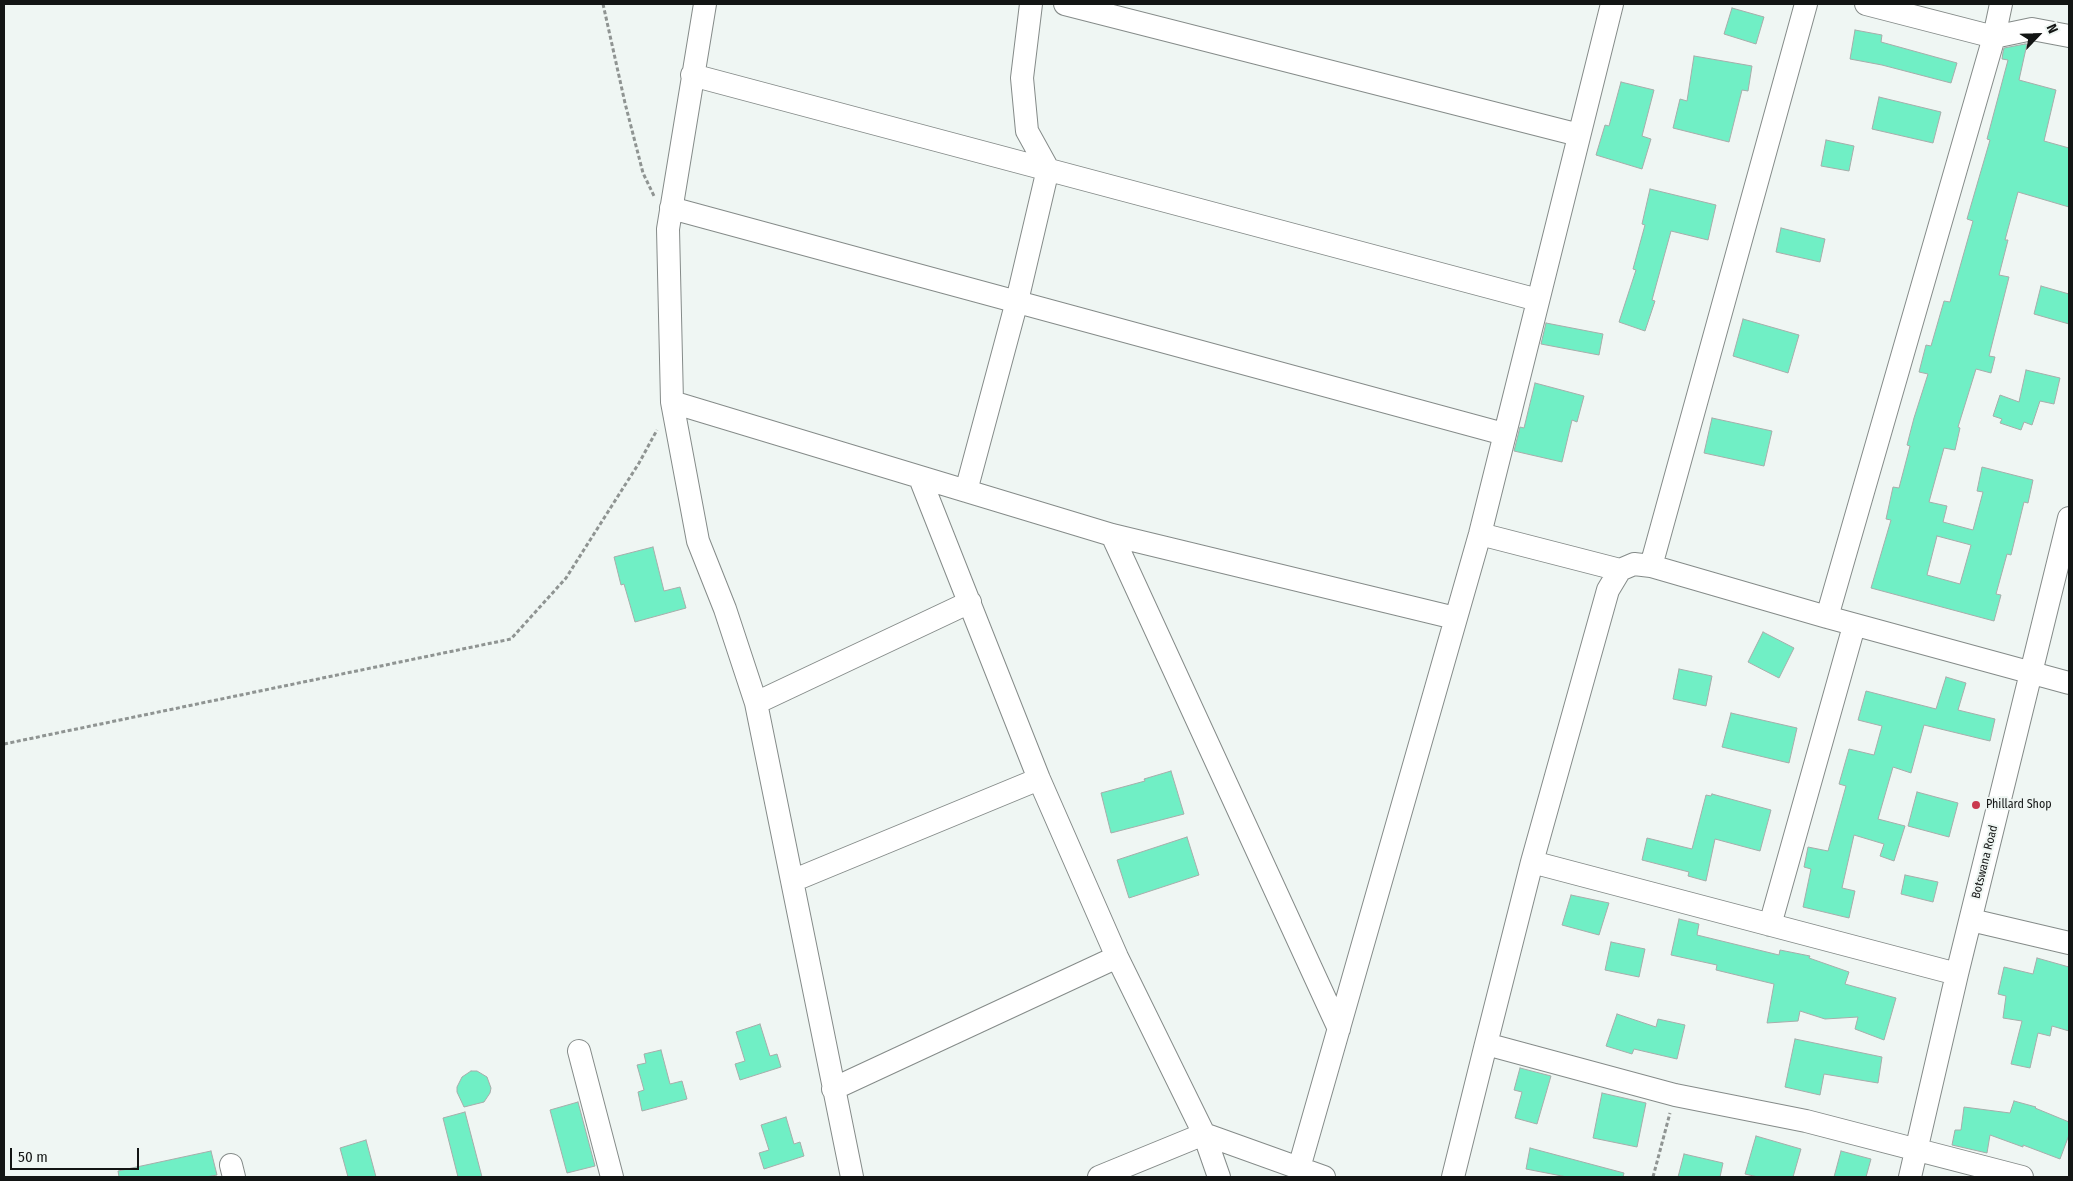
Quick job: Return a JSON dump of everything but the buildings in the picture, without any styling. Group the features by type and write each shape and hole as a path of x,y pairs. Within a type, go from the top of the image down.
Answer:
{"street":[{"path":"705,4 692,74 670,218 672,402 698,541 725,608 756,703 852,1177"},
{"path":"966,491 1016,301 1048,169 1027,131 1022,78 1031,4"},
{"path":"1065,4 1579,135"},
{"path":"1300,1168 1480,534 1612,4"},
{"path":"1652,566 1806,4"},
{"path":"1866,4 1994,37 2032,29 2069,36"},
{"path":"1827,618 1994,37 2001,4"},
{"path":"692,74 1538,300"},
{"path":"670,218 1016,301 1504,434"},
{"path":"672,402 1112,535 1456,618"},
{"path":"920,478 1039,778 1117,957 1204,1134 1219,1177"},
{"name":"Botswana Road","path":"1910,1177 1970,920 2033,672 2069,518"},
{"path":"1480,534 1620,570"},
{"path":"1112,535 1339,1029"},
{"path":"1453,1177 1532,862 1608,590 1620,570 1634,564 1652,566 1854,626 2069,683"},
{"path":"756,703 970,602"},
{"path":"1770,925 1854,626"},
{"path":"792,881 1039,778"},
{"path":"1532,862 1957,974"},
{"path":"1970,920 2069,943"},
{"path":"833,1089 1117,957"},
{"path":"1486,1044 1675,1095 1806,1121 2022,1177"},
{"path":"579,1051 612,1177"},
{"path":"1099,1177 1204,1134 1324,1177"}],"path":[{"path":"603,4 625,103 643,172 670,218"},
{"path":"4,744 511,639 566,578 639,463 658,428"},
{"path":"1653,1177 1675,1095"}],"place":[{"name":"Phillard Shop","path":"1976,805"}]}
